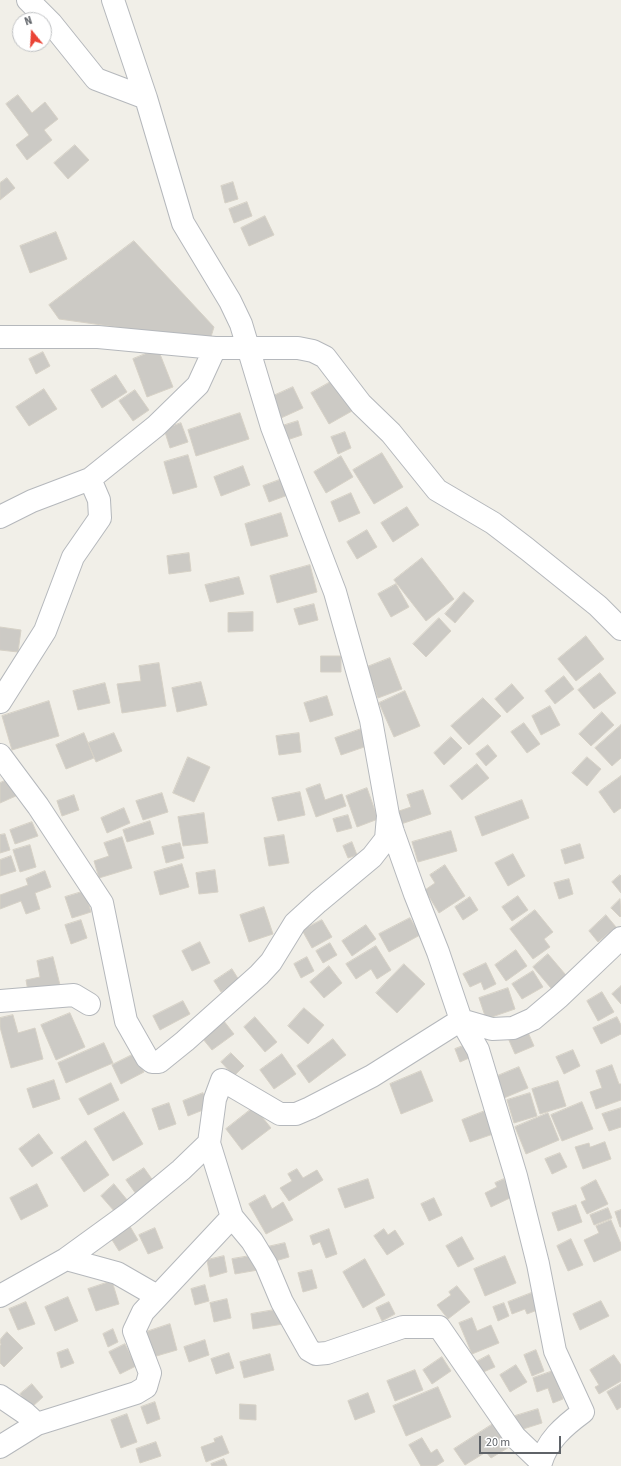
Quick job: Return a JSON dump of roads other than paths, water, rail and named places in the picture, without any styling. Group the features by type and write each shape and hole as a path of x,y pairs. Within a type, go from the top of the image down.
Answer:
{"street":[{"path":"28,0 51,23 96,79 146,98"},
{"path":"113,0 146,98 183,223 230,301 241,324 272,427 335,592 371,720 388,814 415,894 438,952 461,1020 478,1050 516,1176 538,1264 555,1351 583,1412 563,1427 552,1439 541,1464 515,1438 439,1326 403,1327 327,1353 316,1354 309,1350 282,1302 262,1258 252,1241 232,1217 209,1143 215,1099 222,1080 280,1114 296,1114 372,1076 461,1020 492,1029 513,1028 533,1019 559,997 621,938"},
{"path":"0,337 98,337 215,348 298,348 313,351 325,357 361,404 391,433 437,490 493,523 598,606 621,629"},
{"path":"0,517 32,501 90,479 156,426 198,385 215,348"},
{"path":"0,702 45,631 73,557 100,518 99,500 90,479"},
{"path":"0,754 38,806 102,903 126,1021 147,1058 152,1062 159,1062 185,1041 259,975 271,962 295,924 318,902 372,857 386,839 388,814"},
{"path":"0,1001 74,995 89,1004"},
{"path":"0,1296 66,1259 134,1209 181,1170 209,1143"},
{"path":"0,1447 37,1424 136,1393 146,1387 150,1373 134,1331 143,1312 232,1217"},
{"path":"66,1259 117,1273 157,1296"},
{"path":"0,1396 25,1413 37,1424"}]}
